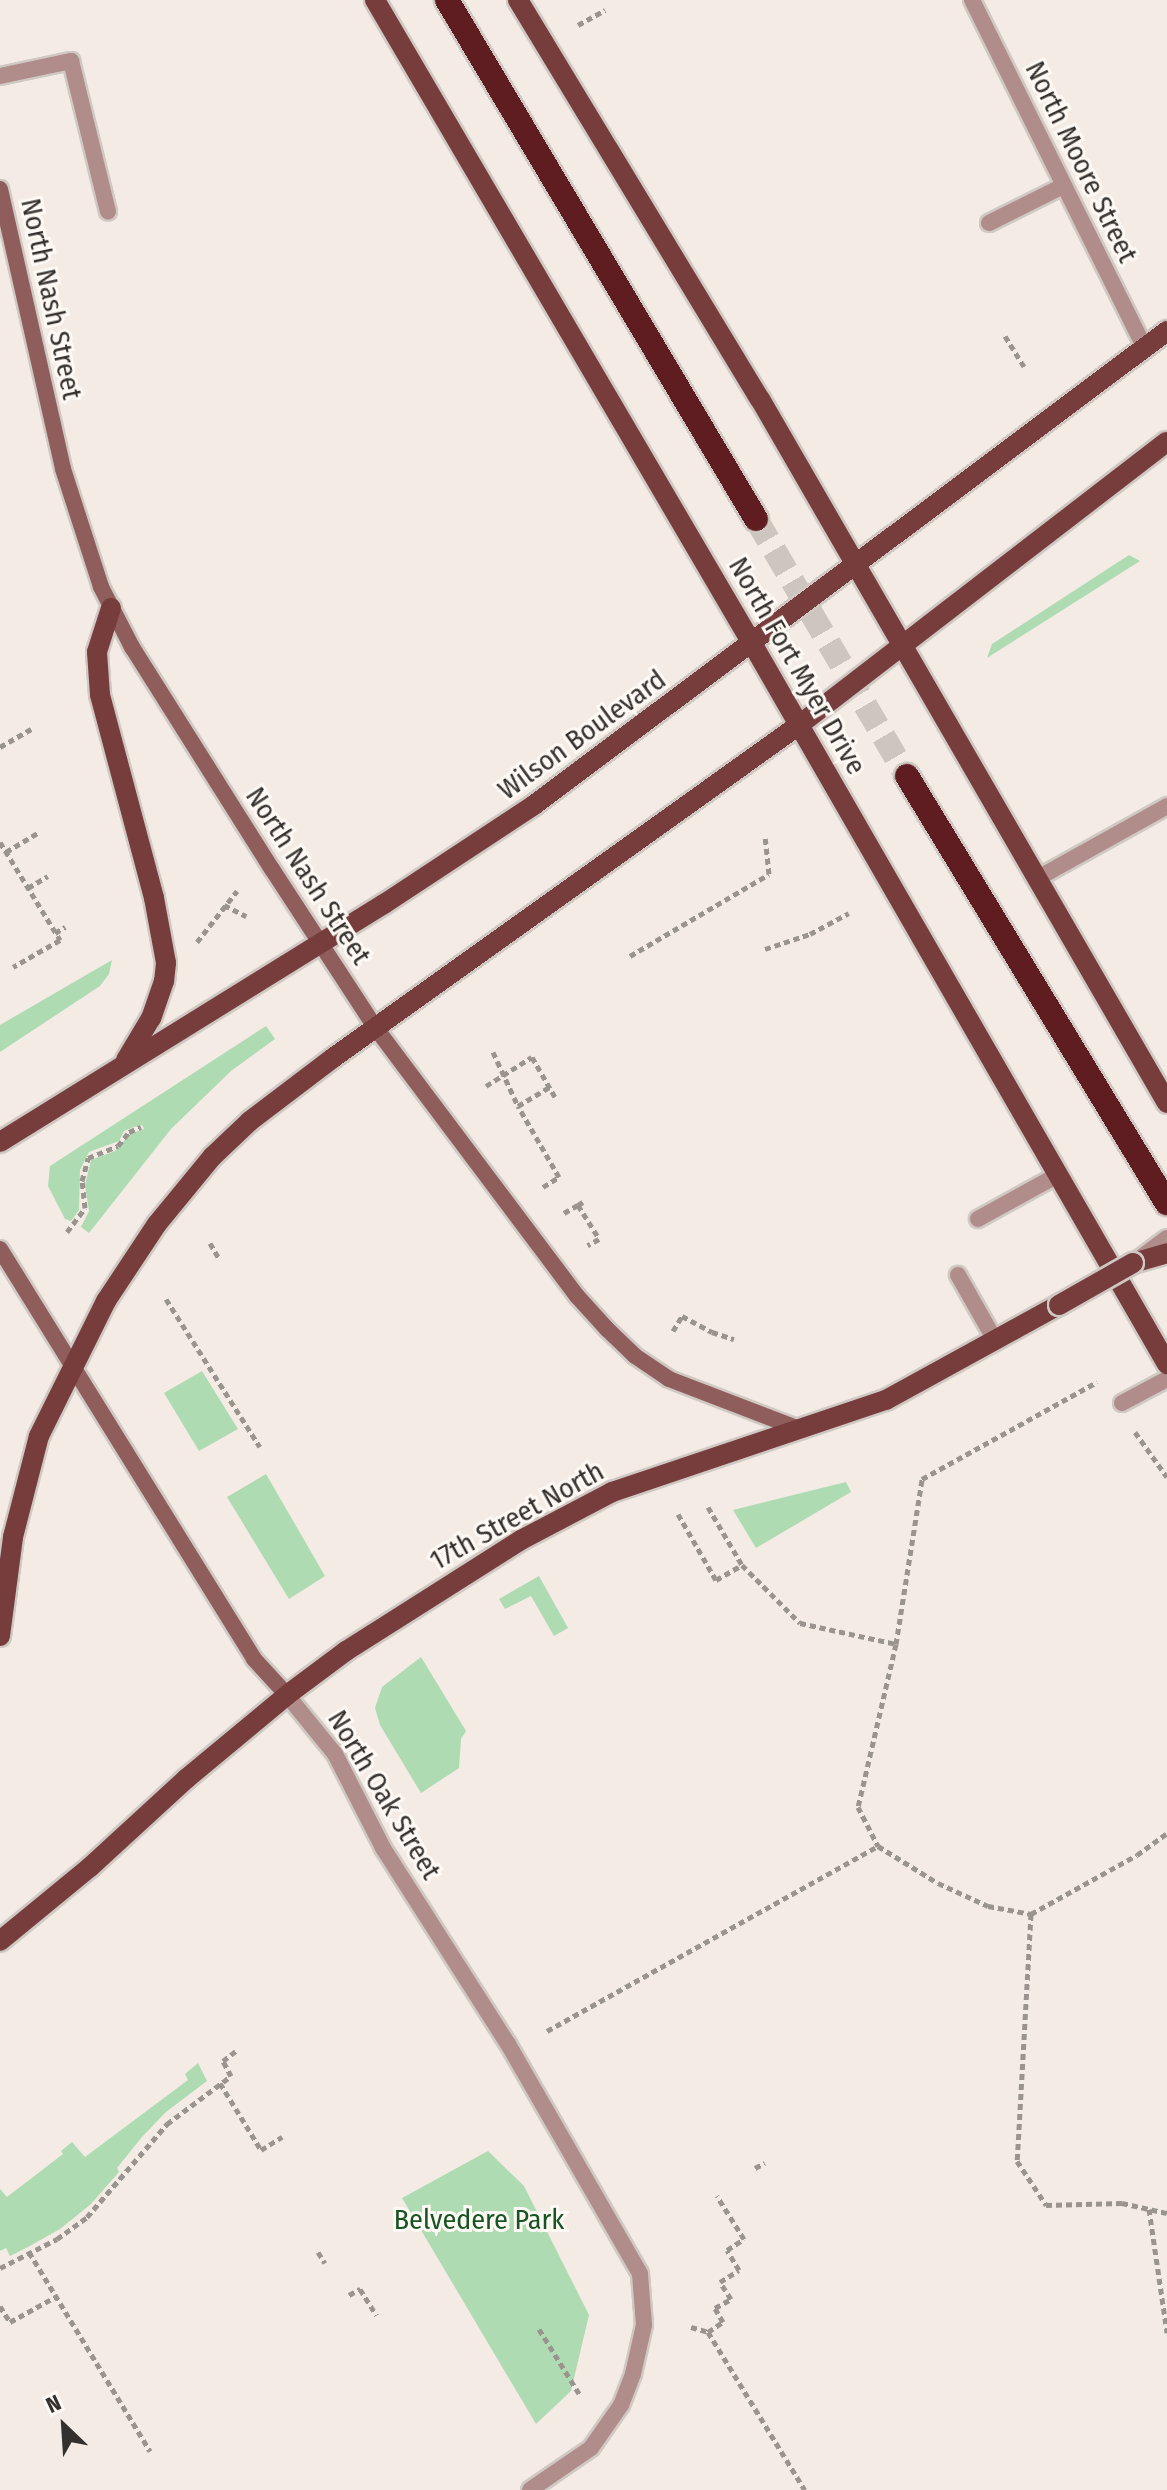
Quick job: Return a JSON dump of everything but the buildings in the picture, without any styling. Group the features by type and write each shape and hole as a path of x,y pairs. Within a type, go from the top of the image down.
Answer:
{"highway":[{"name":"North Fort Myer Drive","path":"447,0 756,519"},
{"name":"North Fort Myer Drive","path":"907,776 1167,1203"}],"main road":[{"name":"North Fort Myer Drive","path":"375,0 753,645 1167,1364"},
{"path":"518,0 903,645 1167,1103"},
{"name":"Wilson Boulevard","path":"0,1142 534,805 753,645 1167,331"},
{"path":"0,1636 13,1537 24,1484 39,1436 133,1257 196,1175 250,1121 375,1027 799,725 1167,442"},
{"path":"111,608 97,652 100,695 154,898 166,963 164,981 151,1018 118,1070"},
{"name":"17th Street North","path":"0,1941 287,1695 346,1651 452,1583 595,1499 802,1430 900,1393 1133,1263 1167,1253"}],"street":[{"name":"North Moore Street","path":"972,0 1144,347"},
{"path":"0,76 71,61 108,212"},
{"path":"989,223 1063,186"},
{"name":"North Nash Street","path":"0,189 63,469 111,608 209,771 375,1027 577,1296 635,1356 679,1384 802,1430"},
{"path":"1036,879 1167,806"},
{"path":"978,1219 1056,1176"},
{"path":"1133,1263 1167,1238"},
{"name":"North Oak Street","path":"0,1249 254,1659 335,1754 383,1848 508,2044 626,2244 644,2294 639,2349 627,2392 600,2438 577,2460 530,2490"},
{"path":"958,1275 995,1340"},
{"path":"1122,1403 1167,1379"}],"path":[{"path":"578,25 605,10"},
{"path":"1005,336 1024,366"},
{"path":"0,747 31,729"},
{"path":"6,852 38,833"},
{"path":"630,956 769,874 765,838"},
{"path":"0,842 60,940 13,967"},
{"path":"28,888 48,876"},
{"path":"197,942 237,891"},
{"path":"224,905 246,916"},
{"path":"765,949 810,934 849,913"},
{"path":"55,933 65,927"},
{"path":"493,1052 506,1073 518,1106 559,1177 543,1187"},
{"path":"486,1086 532,1057 555,1097"},
{"path":"518,1106 550,1087"},
{"path":"67,1232 85,1208 82,1181 88,1158 118,1146 129,1132 141,1127"},
{"path":"564,1213 580,1203 599,1239 588,1245"},
{"path":"210,1243 220,1260"},
{"path":"166,1299 260,1447"},
{"path":"673,1331 682,1316 718,1335 734,1339"},
{"path":"1108,1392 1099,1380 922,1479 896,1644 858,1807 878,1846 938,1883 988,1906 1031,1914 1137,1855 1167,1833"},
{"path":"1133,1428 1167,1477"},
{"path":"708,1507 742,1565 800,1623 896,1644"},
{"path":"678,1514 716,1580 742,1565"},
{"path":"547,2031 878,1846"},
{"path":"1031,1914 1017,2161 1046,2205 1122,2203 1167,2213"},
{"path":"0,2268 87,2217 179,2112 231,2076 223,2061 236,2051"},
{"path":"220,2083 261,2150 282,2137"},
{"path":"755,2168 765,2163"},
{"path":"708,2332 723,2322 715,2308 731,2299 720,2282 739,2270 727,2250 744,2239 717,2196"},
{"path":"1149,2209 1167,2333"},
{"path":"29,2252 150,2451"},
{"path":"318,2252 325,2263"},
{"path":"349,2295 360,2289 376,2315"},
{"path":"0,2306 10,2322 57,2296"},
{"path":"691,2327 708,2332 805,2490"},
{"path":"539,2329 580,2395"}],"green space":[{"path":"1129,555 1140,561 987,658 992,644"},
{"path":"112,960 109,974 100,986 0,1052 0,1025"},
{"path":"266,1026 275,1039 231,1071 171,1129 89,1233 81,1227 89,1211 85,1185 91,1160 115,1151 130,1134 144,1129 142,1125 124,1131 119,1141 89,1152 80,1170 79,1210 71,1221 65,1219 48,1186 50,1166"},
{"path":"202,1371 238,1429 199,1451 164,1393"},
{"path":"266,1474 325,1576 289,1599 227,1497"},
{"path":"846,1482 851,1492 756,1548 733,1510"},
{"path":"539,1576 568,1628 554,1636 531,1596 505,1609 499,1599"},
{"path":"421,1657 466,1731 461,1739 459,1768 421,1793 380,1725 375,1708 382,1687"},
{"path":"198,2063 207,2081 166,2112 142,2137 117,2168 119,2172 91,2204 60,2229 28,2247 10,2256 6,2248 0,2251 0,2189 7,2197 63,2154 61,2151 72,2142 85,2157 188,2080 185,2074"},
{"name":"Belvedere Park","path":"488,2151 524,2186 589,2315 571,2391 536,2424 402,2198"}],"tunnel":[{"path":"756,519 907,776"}]}
